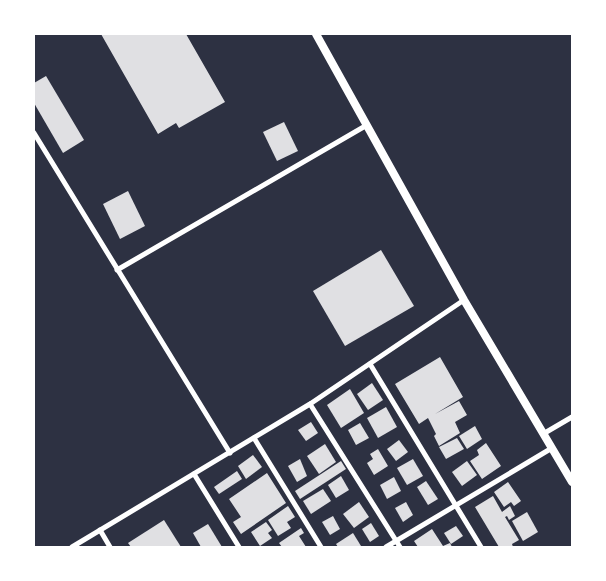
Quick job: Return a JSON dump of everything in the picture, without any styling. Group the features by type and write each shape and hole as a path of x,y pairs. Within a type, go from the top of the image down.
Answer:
{"street":[{"path":"316,34 464,300 572,482"},
{"path":"116,270 366,125"},
{"path":"34,133 116,270 230,453"},
{"path":"72,547 310,404 464,300"},
{"path":"370,364 481,547"},
{"path":"310,404 400,547"},
{"path":"543,434 572,416"},
{"path":"254,438 321,547"},
{"path":"386,547 552,448"},
{"path":"194,474 239,547"},
{"path":"100,530 110,547"}],"building":[{"path":"101,34 186,34 225,102 179,128 176,123 158,134"},
{"path":"46,76 84,140 63,153 34,103 34,83"},
{"path":"284,122 298,151 277,161 263,132"},
{"path":"128,191 145,226 120,239 103,204"},
{"path":"381,250 414,306 345,346 313,291"},
{"path":"440,357 463,397 435,414 459,401 467,415 455,422 460,433 439,446 434,436 436,434 428,418 419,424 395,384"},
{"path":"372,383 383,400 368,410 357,394"},
{"path":"350,389 364,413 341,428 327,405"},
{"path":"386,407 397,427 378,438 367,418"},
{"path":"311,422 318,433 306,441 298,430"},
{"path":"360,423 369,438 356,445 348,430"},
{"path":"475,426 482,439 467,449 459,436"},
{"path":"457,438 464,449 446,459 439,447"},
{"path":"399,440 408,452 396,461 387,449"},
{"path":"486,443 501,466 482,479 470,461 479,455 477,450"},
{"path":"325,444 336,462 319,474 307,456"},
{"path":"378,449 388,466 374,475 367,463 373,459 370,454"},
{"path":"253,455 262,467 246,479 238,466"},
{"path":"300,459 307,476 297,482 288,466"},
{"path":"413,459 423,476 407,485 397,468"},
{"path":"341,461 346,469 300,499 295,491"},
{"path":"467,461 477,475 462,486 452,472"},
{"path":"237,471 242,479 219,494 214,487"},
{"path":"267,473 286,503 241,534 233,522 241,517 229,499"},
{"path":"341,476 349,490 336,498 328,485"},
{"path":"394,477 401,491 387,499 380,485"},
{"path":"426,481 438,499 428,505 417,487"},
{"path":"508,482 521,501 514,506 511,502 504,507 494,492"},
{"path":"323,489 331,501 311,514 303,501"},
{"path":"493,496 502,512 510,506 515,516 509,520 507,516 505,517 519,540 512,544 513,547 499,547 475,507"},
{"path":"359,502 369,517 354,528 343,514"},
{"path":"406,502 413,515 403,522 395,508"},
{"path":"288,506 295,517 287,522 291,528 278,536 268,520"},
{"path":"527,512 538,532 523,541 512,521"},
{"path":"333,516 340,529 330,535 322,522"},
{"path":"164,520 181,547 131,547 128,543"},
{"path":"266,522 272,530 268,533 272,538 260,546 251,532"},
{"path":"371,523 379,536 370,542 362,529"},
{"path":"208,524 222,547 201,547 193,533"},
{"path":"456,526 463,536 451,544 444,533"},
{"path":"301,528 304,533 299,536 306,547 282,547 279,543"},
{"path":"432,529 443,546 450,543 452,547 418,547 414,541"},
{"path":"353,533 361,546 338,547 336,544"}]}
